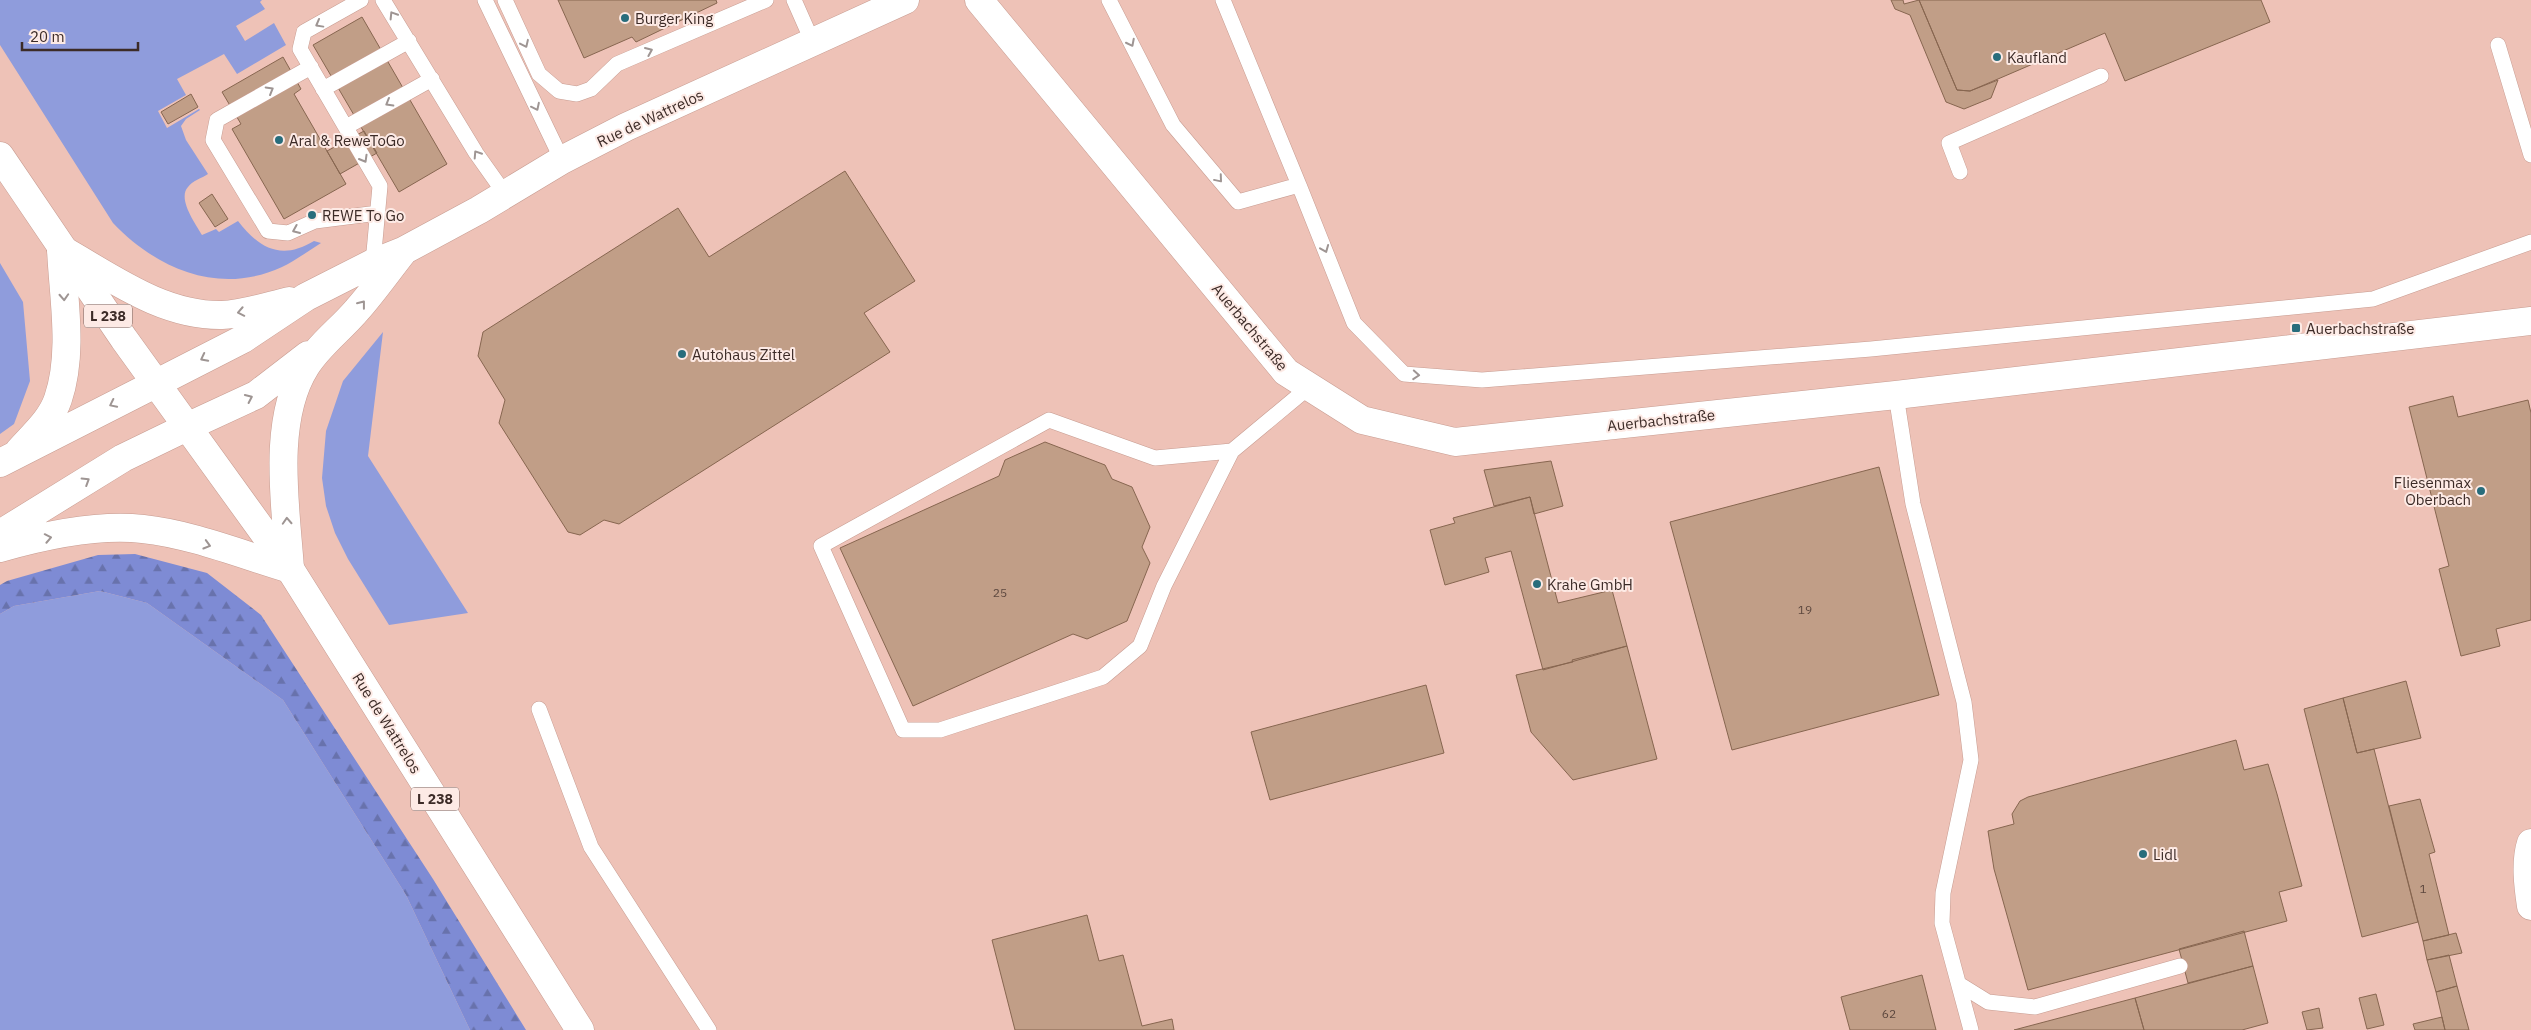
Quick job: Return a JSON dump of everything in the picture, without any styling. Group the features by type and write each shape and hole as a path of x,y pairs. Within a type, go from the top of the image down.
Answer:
{"main road":[{"name":"Rue de Wattrelos","path":"157,383 243,339 306,297 373,263 403,251 562,160 626,127 905,0"},
{"name":"Auerbachstraße","path":"979,0 1286,372 1362,420 1455,442 1896,395 2531,321"},
{"name":"Rue de Wattrelos","path":"0,156 61,248 290,569 580,1030"},
{"name":"Rue de Wattrelos","path":"61,248 162,305 182,312 224,315 306,297"},
{"path":"9,457 47,420 58,399 66,346 61,248"},
{"name":"Rue de Wattrelos","path":"290,569 285,465 289,411 295,386 306,365 357,310 403,251"},
{"name":"Rue de Wattrelos","path":"188,426 256,395 329,339"},
{"path":"9,457 157,383"},
{"path":"0,534 123,458 188,426"},
{"path":"0,548 90,530 144,529 172,534 290,569"},
{"path":"2531,843 2528,852 2528,891 2531,906"}],"lane":[{"path":"361,0 304,32 300,49 380,186 373,263"},
{"path":"384,0 476,153 505,194"},
{"path":"485,0 562,160"},
{"path":"504,0 539,74 558,91 577,94 591,88 617,64 766,0"},
{"path":"794,0 813,43"},
{"path":"1108,0 1174,125 1238,202 1299,185"},
{"path":"1223,0 1354,322 1404,374 1482,380 1871,349 2374,299 2531,242"},
{"path":"323,89 409,41"},
{"path":"2498,45 2531,155"},
{"path":"311,67 217,120 213,140 268,231 288,233 315,222 378,213"},
{"path":"1960,172 1949,143 2101,76"},
{"path":"346,128 432,78"},
{"path":"1232,451 1155,458 1049,420 821,546 903,730 940,730 1103,677 1140,646 1164,586 1232,451 1309,387"},
{"path":"1896,395 1913,504 1964,702 1971,760 1943,893 1942,923 1971,1030"},
{"path":"539,709 591,847 709,1030"},
{"path":"1958,984 1988,1002 2035,1007 2180,966"}],"shaded area":[{"path":"0,0 262,0 260,2 265,9 236,26 245,41 274,23 286,45 237,74 224,54 177,79 186,95 158,111 167,128 200,110 186,119 181,126 186,140 208,174 192,183 185,192 186,205 202,235 216,229 219,232 238,221 254,238 272,249 281,251 291,250 314,241 321,243 282,267 258,275 235,279 212,278 190,273 169,265 130,239 113,223 0,45"},
{"path":"0,263 23,302 30,381 14,424 0,434"},
{"path":"383,332 368,456 468,613 389,625 348,559 335,533 326,506 322,478 326,431 343,381"},
{"path":"100,591 147,603 283,700 406,895 470,1030 0,1030 0,614 14,606"}],"green space":[{"path":"135,554 207,573 261,615 433,879 526,1030 470,1030 406,895 283,700 147,603 100,591 14,606 0,614 0,585 7,581 98,555"}],"building":[{"name":"Burger King","path":"558,0 716,0 717,3 636,42 632,37 584,58"},
{"path":"1891,0 1903,0 1904,4 1919,0 1957,90 1970,91 1998,80 1991,98 1964,109 1946,102 1910,15 1895,9"},
{"name":"Kaufland","path":"1919,0 2261,0 2270,22 2125,81 2105,33 1970,91 1957,90"},
{"path":"362,17 447,164 399,192 313,45"},
{"name":"Aral & ReweToGo","path":"283,57 301,89 294,94 346,184 284,219 232,129 241,124 222,92"},
{"path":"191,94 198,107 168,124 161,112"},
{"path":"364,131 377,153 340,174 327,151"},
{"name":"Autohaus Zittel","path":"845,171 915,281 864,313 890,352 619,524 604,520 580,535 568,532 499,423 505,400 478,356 483,332 678,208 709,257"},
{"path":"212,194 228,219 215,227 199,203"},
{"name":"Fliesenmax Oberbach","path":"2453,396 2458,417 2528,400 2531,413 2531,620 2496,629 2500,646 2461,656 2439,569 2449,566 2409,407"},
{"path":"1045,442 1105,465 1112,479 1132,487 1150,527 1142,547 1150,563 1127,621 1087,639 1073,634 913,706 840,548 999,476 1005,460"},
{"path":"1551,461 1563,506 1534,514 1530,497 1494,506 1484,470"},
{"path":"1879,467 1939,695 1732,750 1670,522"},
{"name":"Krahe GmbH","path":"1530,497 1558,603 1612,590 1627,646 1543,670 1511,551 1485,558 1489,572 1445,585 1430,530 1455,523 1453,518"},
{"path":"1627,646 1657,759 1573,780 1531,732 1516,675 1573,662 1572,660"},
{"path":"2406,681 2421,738 2357,753 2343,698"},
{"path":"1426,685 1444,753 1270,800 1251,732"},
{"path":"2343,698 2357,753 2374,749 2418,922 2362,937 2304,709"},
{"name":"Lidl","path":"2236,740 2244,770 2268,764 2277,794 2302,886 2279,892 2287,921 2028,990 1994,869 1988,831 2014,824 2012,814 2020,801 2028,797"},
{"path":"2420,799 2435,852 2429,854 2449,935 2423,941 2389,806"},
{"path":"1087,915 1099,961 1123,955 1142,1026 1172,1019 1174,1030 1015,1030 992,940"},
{"path":"2244,931 2253,966 2188,983 2179,949"},
{"path":"2456,933 2462,953 2427,960 2423,941"},
{"path":"2449,955 2457,986 2436,992 2427,960"},
{"path":"2253,966 2268,1023 2242,1030 2144,1030 2135,998"},
{"path":"1922,975 1936,1030 1850,1030 1841,997"},
{"path":"2457,986 2469,1030 2445,1030 2436,992"},
{"path":"2376,994 2384,1025 2367,1029 2359,998"},
{"path":"2135,998 2144,1030 2014,1030"},
{"path":"2319,1008 2323,1028 2307,1030 2302,1012"},
{"path":"2442,1017 2445,1030 2415,1030 2413,1024"}],"place":[{"name":"Burger King","path":"625,18"},
{"name":"Kaufland","path":"1997,57"},
{"name":"Aral & ReweToGo","path":"279,140"},
{"name":"REWE To Go","path":"312,215"},
{"name":"Auerbachstraße","path":"2296,328"},
{"name":"Autohaus Zittel","path":"682,354"},
{"name":"Fliesenmax Oberbach","path":"2481,491"},
{"name":"Krahe GmbH","path":"1537,584"},
{"name":"Lidl","path":"2143,854"}]}
